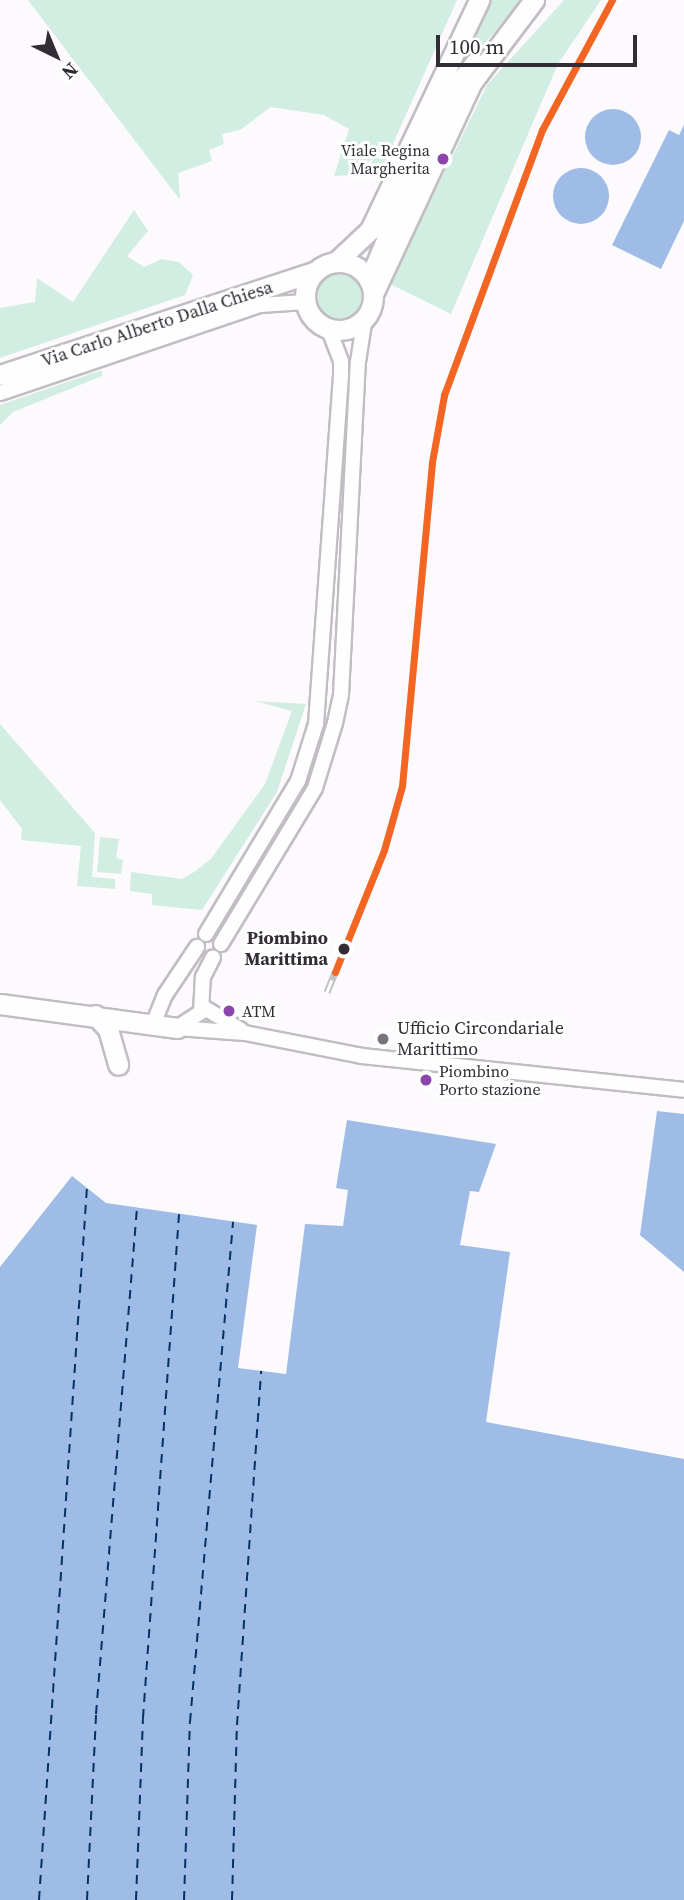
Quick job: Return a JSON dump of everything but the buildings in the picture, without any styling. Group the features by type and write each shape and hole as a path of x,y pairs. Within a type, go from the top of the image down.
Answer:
{"main road":[{"path":"479,0 370,230 337,261 314,272 305,302 313,318 330,329 355,326 365,317 371,287 472,82 497,44 534,0"},
{"path":"337,261 356,266 371,287"},
{"name":"Via Carlo Alberto Dalla Chiesa","path":"0,375 314,272"},
{"path":"0,1004 154,1022 177,1028"},
{"path":"95,1015 112,1038 118,1065"}],"street":[{"path":"0,393 260,305 305,302"},
{"path":"221,944 315,789 335,723 341,695 358,362 365,317"},
{"path":"206,934 298,781 316,724 341,376 341,361 330,329"},
{"path":"154,1022 165,995 197,947"},
{"path":"177,1028 192,1022 203,1007 200,990 213,957"},
{"path":"175,983 187,982 200,990"},
{"path":"203,1007 245,1033"},
{"path":"177,1028 245,1033 362,1056 679,1087"}],"green space":[{"path":"28,0 457,0 380,173 334,176 349,129 324,115 271,107 240,130 222,134 224,144 209,150 212,161 178,173 180,200"},
{"path":"490,0 523,0 452,80 372,252 367,252 475,23"},
{"path":"564,0 601,0 558,64 451,314 390,284 487,85"},
{"path":"134,210 148,231 127,256 144,267 162,259 179,262 193,275 185,295 0,358 0,308 35,302 37,278 73,302"},
{"path":"339,273 355,280 362,296 355,312 339,319 323,312 316,296 323,280"},
{"path":"102,370 102,376 13,412 0,425 0,405"},
{"path":"255,701 306,704 277,792 202,910 152,905 152,894 130,891 131,872 182,879 194,872 211,859 265,784 292,711"},
{"path":"0,724 95,833 92,877 115,879 115,889 77,886 81,846 21,840 22,829 0,800"},
{"path":"100,837 119,839 116,858 123,860 121,874 97,872"}],"water":[{"path":"613,109 624,111 633,117 639,126 639,148 633,157 624,163 613,165 602,163 593,157 587,148 585,137 587,126 593,117 602,111"},
{"path":"684,125 684,221 661,269 612,245 669,130 679,135"},
{"path":"575,168 587,168 597,172 605,180 609,196 605,212 597,220 587,224 575,224 565,220 557,212 553,202 553,190 557,180 565,172"},
{"path":"657,1111 684,1114 684,1272 640,1235"},
{"path":"347,1120 496,1144 479,1192 470,1191 460,1245 510,1252 486,1422 684,1459 684,1900 0,1900 0,1267 72,1176 106,1203 257,1225 238,1368 286,1374 305,1224 343,1226 348,1190 336,1188"}],"ferry route":[{"path":"39,1900 87,1187"},
{"path":"87,1900 96,1714 137,1208"},
{"path":"136,1900 143,1718 179,1214"},
{"path":"184,1900 190,1722 233,1222"},
{"path":"232,1900 237,1725 261,1371"}],"railway":[{"path":"327,992 335,972"}],"transit line":[{"path":"335,972 384,850 402,786 432,462 444,395 542,130 612,0"}],"place":[{"name":"Viale Regina Margherita","path":"443,159"},
{"name":"Piombino Marittima","path":"344,949"},
{"name":"ATM","path":"229,1011"},
{"name":"Ufficio Circondariale Marittimo","path":"383,1039"},
{"name":"Piombino Porto stazione","path":"426,1080"}]}
